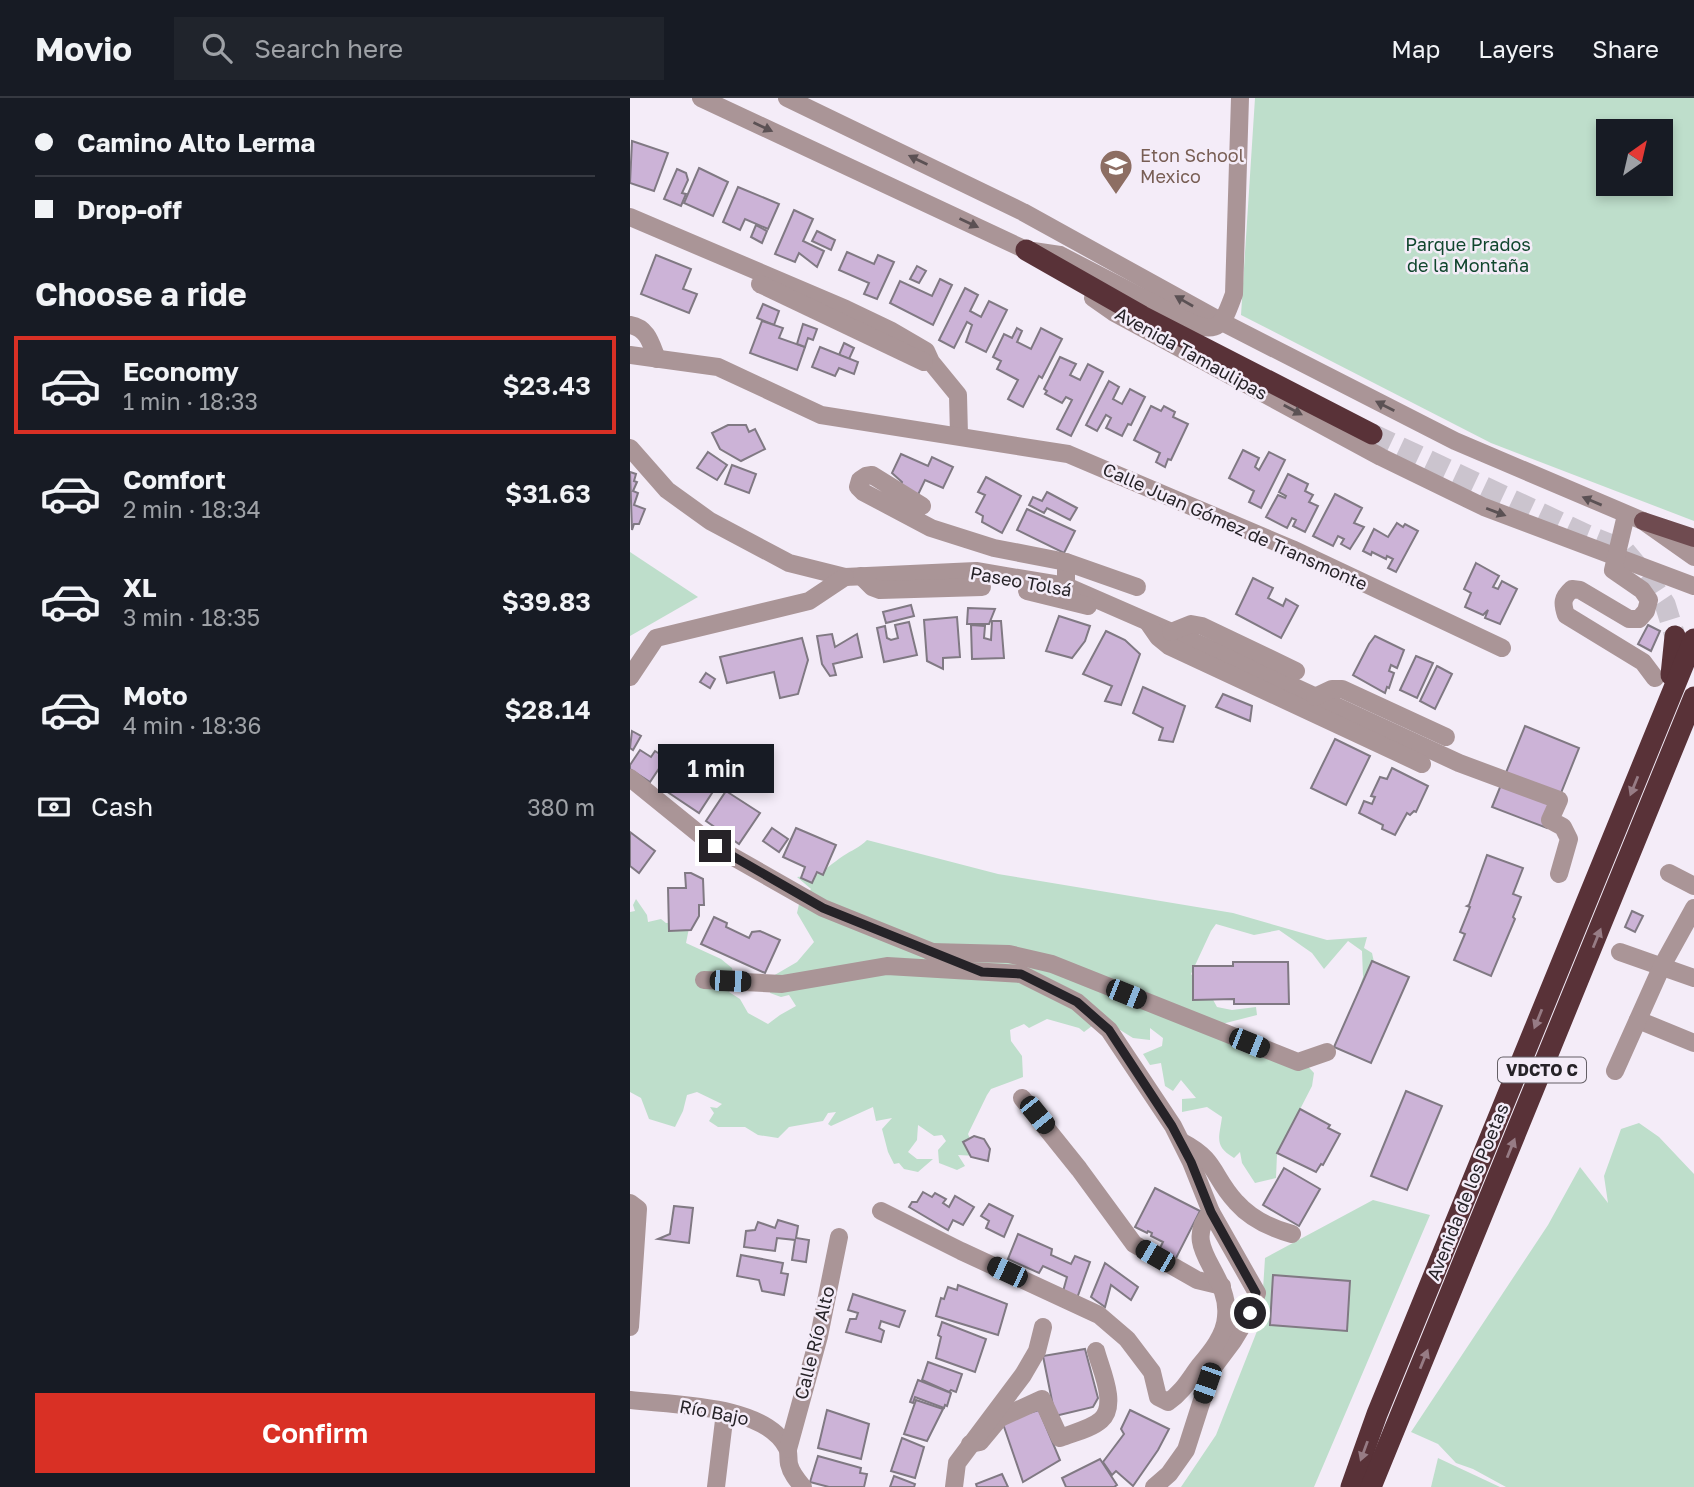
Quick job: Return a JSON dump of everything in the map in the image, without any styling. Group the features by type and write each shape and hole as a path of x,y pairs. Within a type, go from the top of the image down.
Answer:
{"highway":[{"path":"1026,250 1142,316 1372,434"},
{"name":"Avenida de los Poetas","path":"1351,1487 1377,1414 1659,723 1685,637"},
{"name":"Avenida de los Poetas","path":"1371,1487 1694,697"}],"main road":[{"path":"1634,518 1694,538"}],"street":[{"name":"Avenida Tamaulipas","path":"701,98 1026,250 1113,312 1381,457 1484,507 1694,586"},
{"path":"787,98 1023,212 1222,322 1455,441 1634,518 1694,557"},
{"path":"1026,250 1060,255 1205,329 1215,329 1222,322 1234,294 1240,98"},
{"path":"630,217 687,239 888,337"},
{"path":"630,228 926,351 931,362 958,395 959,435"},
{"path":"630,325 642,328 647,334 657,359"},
{"name":"Calle Juan Gómez de Transmonte","path":"630,355 718,367 821,415 1068,454 1292,549 1502,648"},
{"name":"Paseo Tolsá","path":"630,448 667,489 710,521 789,563 853,576 976,571 988,580 1066,586 1459,763 1559,800 1550,820 1563,827 1569,839 1559,874"},
{"path":"922,506 872,475 860,480 858,487 863,492 931,528 994,548 1066,562 1137,587"},
{"path":"1634,518 1613,570 1643,590 1649,600 1646,611 1639,619 1629,618 1580,590 1572,589 1564,596 1562,604 1566,615 1643,662 1655,678"},
{"path":"1066,562 1066,586"},
{"path":"630,677 656,638 808,601 853,576"},
{"path":"988,580 1076,602 1127,620"},
{"path":"1147,621 1158,637 1169,646 1422,764"},
{"path":"1171,632 1191,624 1202,626 1296,671"},
{"path":"1315,697 1332,689 1342,689 1446,737"},
{"path":"630,778 715,846 823,908 982,972"},
{"path":"1669,873 1694,886"},
{"path":"1615,1071 1662,967 1694,908"},
{"path":"931,952 1009,954 1052,964 1298,1062 1326,1052"},
{"path":"1620,952 1694,978"},
{"path":"704,980 782,984 887,966 1021,974 1077,1002 1109,1030 1182,1142 1211,1212 1256,1293 1244,1323 1212,1369 1185,1450 1169,1475 1154,1487"},
{"path":"1639,1020 1694,1043"},
{"path":"1022,1098 1134,1244 1197,1280 1222,1286"},
{"path":"1182,1142 1207,1158 1235,1201 1246,1212 1276,1230 1292,1234"},
{"path":"630,1203 638,1209 630,1327"},
{"path":"881,1211 1099,1314 1127,1339 1152,1372 1158,1397 1168,1402 1180,1394 1213,1349 1226,1321 1227,1301 1201,1245 1199,1231 1211,1212"},
{"name":"Calle Río Alto","path":"788,1449 819,1336 839,1237"},
{"path":"954,1487 957,1463 1023,1375 1037,1351 1042,1327"},
{"path":"970,1444 980,1442 1000,1418 1042,1399 1060,1438 1099,1422 1106,1413 1109,1402 1096,1351"},
{"name":"Río Bajo","path":"630,1400 752,1418 770,1428 788,1449 789,1465 803,1487"},
{"path":"716,1487 725,1412"}],"green space":[{"name":"Parque Prados de la Montaña","path":"1255,98 1694,98 1694,521 1491,443 1241,315"},
{"path":"630,552 698,597 630,636"},
{"path":"867,840 998,874 1233,913 1327,940 1367,937 1364,948 1372,953 1376,971 1364,996 1359,989 1363,977 1362,951 1348,941 1324,969 1312,953 1279,930 1254,935 1216,924 1191,974 1217,1007 1232,1010 1256,1007 1257,1015 1218,1025 1302,1060 1314,1073 1312,1086 1277,1154 1276,1178 1255,1183 1242,1163 1240,1152 1234,1158 1223,1150 1219,1141 1222,1117 1207,1107 1182,1112 1182,1099 1196,1098 1181,1080 1173,1091 1165,1086 1161,1063 1150,1065 1143,1054 1162,1046 1163,1038 1150,1028 1150,1040 1133,1038 1117,1028 1092,1026 1084,1032 1079,1028 1047,1019 1029,1028 1024,1024 1010,1030 1011,1041 1022,1056 1023,1077 991,1089 968,1134 977,1156 958,1155 965,1166 957,1170 939,1163 938,1150 946,1141 942,1135 934,1136 918,1125 917,1140 908,1152 917,1159 933,1159 918,1172 904,1169 899,1163 894,1164 882,1129 892,1118 876,1121 873,1107 831,1126 828,1124 836,1112 828,1113 823,1121 789,1127 778,1138 758,1135 745,1127 718,1127 709,1121 714,1113 710,1107 717,1108 722,1104 697,1092 687,1095 675,1127 649,1119 641,1098 630,1092 630,912 635,911 633,905 636,899 647,915 648,922 661,919 666,923 682,922 689,928 686,943 721,959 732,968 735,985 729,992 740,999 748,1013 768,1024 796,1006 789,995 781,997 770,993 773,976 797,962 814,942 797,913 799,904 811,889 797,877 814,876"},
{"path":"1639,1123 1659,1137 1694,1174 1694,1487 1506,1487 1456,1463 1438,1444 1411,1432 1548,1225 1580,1167 1608,1203 1604,1176 1621,1129"},
{"path":"1373,1200 1430,1215 1314,1487 1181,1487 1216,1435 1261,1321 1265,1258"},
{"path":"1438,1458 1500,1487 1431,1487"}],"building":[{"path":"632,141 668,153 654,191 630,183"},
{"path":"699,168 728,182 713,216 684,203"},
{"path":"677,169 686,173 688,180 682,193 686,194 681,206 664,199"},
{"path":"738,187 779,204 768,229 745,219 740,230 723,222"},
{"path":"794,210 813,219 803,241 824,251 817,267 799,253 795,262 775,254"},
{"path":"756,225 767,231 762,243 751,237"},
{"path":"817,231 835,240 831,250 812,241"},
{"path":"847,252 874,264 878,255 894,262 877,299 864,294 869,283 839,270"},
{"path":"656,255 691,269 683,289 697,294 689,313 641,294"},
{"path":"917,266 926,271 919,283 910,279"},
{"path":"940,279 952,285 933,325 890,303 900,281 932,296"},
{"path":"965,288 978,295 970,311 981,317 989,301 1007,310 986,352 966,342 972,325 967,322 954,348 939,340"},
{"path":"763,304 779,311 774,325 757,318"},
{"path":"762,321 783,328 779,338 805,347 797,370 750,353"},
{"path":"803,324 817,329 813,340 808,338 805,347 797,344"},
{"path":"1017,328 1022,331 1017,342 1031,349 1041,328 1062,339 1023,407 1008,399 1018,380 997,369 1001,361 993,357 1004,334 1012,338"},
{"path":"844,343 854,348 849,359 839,355"},
{"path":"820,347 858,362 854,374 839,368 835,376 812,367"},
{"path":"1060,357 1076,364 1070,375 1080,380 1088,364 1103,372 1071,436 1057,429 1072,400 1066,397 1062,403 1045,394 1047,391 1044,389"},
{"path":"1109,381 1119,387 1113,399 1122,404 1130,389 1145,397 1131,425 1128,424 1122,436 1106,428 1111,418 1106,415 1097,431 1086,425"},
{"path":"1151,406 1161,411 1164,406 1175,412 1173,417 1188,424 1165,467 1156,462 1160,453 1134,440"},
{"path":"728,425 746,425 749,432 755,429 765,449 741,461 720,449 712,433"},
{"path":"1243,450 1259,458 1255,467 1259,470 1269,452 1285,460 1261,508 1249,502 1254,491 1229,478"},
{"path":"708,452 727,465 717,480 697,468"},
{"path":"901,454 928,466 932,457 953,467 943,488 925,480 916,499 899,490 902,482 892,473"},
{"path":"732,465 756,474 749,493 725,484"},
{"path":"630,472 636,474 634,481 637,482 633,491 638,493 634,505 645,509 639,524 634,524 632,530"},
{"path":"1288,474 1308,484 1305,491 1313,495 1309,502 1318,506 1305,532 1293,526 1296,520 1292,518 1287,528 1266,517 1278,495 1285,498 1286,496 1279,492"},
{"path":"986,477 1021,496 1002,533 982,522 983,516 976,512 985,495 978,492"},
{"path":"1047,492 1077,508 1070,520 1047,508 1044,513 1029,505 1033,497 1042,501"},
{"path":"1335,494 1362,508 1354,523 1364,527 1350,549 1341,544 1344,539 1338,536 1333,546 1313,536"},
{"path":"1027,509 1075,531 1064,553 1017,530"},
{"path":"1397,523 1418,531 1396,572 1388,568 1393,559 1363,551 1374,529 1388,537"},
{"path":"1476,563 1499,576 1493,587 1498,589 1502,581 1517,589 1500,624 1485,618 1488,610 1483,615 1465,607 1471,593 1464,589"},
{"path":"1253,578 1273,588 1268,598 1283,606 1286,599 1298,606 1281,638 1236,614"},
{"path":"911,605 914,616 886,623 883,612"},
{"path":"968,608 995,609 989,624 967,624"},
{"path":"1059,616 1090,626 1085,641 1072,658 1046,651"},
{"path":"957,617 960,657 943,658 943,669 927,661 924,620"},
{"path":"992,621 1001,621 1004,658 972,659 971,625 985,626 984,638 991,640"},
{"path":"909,622 917,655 884,662 877,628 885,626 887,638 891,640 898,638 895,625"},
{"path":"1648,625 1660,631 1651,651 1638,644"},
{"path":"1106,631 1125,640 1140,654 1121,705 1105,701 1112,686 1083,674"},
{"path":"832,634 835,647 857,634 862,657 833,664 836,675 830,676 822,664 817,636"},
{"path":"1375,636 1404,650 1397,668 1391,665 1389,671 1394,673 1385,693 1353,675"},
{"path":"802,638 808,660 798,694 780,698 774,672 727,683 720,657"},
{"path":"1416,656 1433,663 1417,698 1400,690"},
{"path":"1437,666 1452,674 1435,709 1420,701"},
{"path":"706,673 715,679 710,688 700,682"},
{"path":"1143,687 1185,706 1173,742 1159,740 1163,728 1133,713"},
{"path":"1223,694 1252,706 1250,721 1216,707"},
{"path":"1525,726 1579,748 1547,828 1492,807"},
{"path":"632,731 641,736 633,750 630,748"},
{"path":"1335,739 1370,756 1346,805 1311,788"},
{"path":"640,750 651,757 655,751 666,758 650,782 630,769"},
{"path":"678,766 714,790 699,813 663,789"},
{"path":"1392,768 1428,786 1416,812 1410,815 1407,813 1395,835 1382,829 1383,825 1359,813 1364,801 1372,804 1375,797 1371,796 1380,777 1387,779"},
{"path":"726,791 760,813 739,844 706,821"},
{"path":"772,828 788,839 779,852 763,841"},
{"path":"796,828 836,845 823,875 817,872 812,883 801,878 805,867 783,857"},
{"path":"630,832 655,851 639,873 630,866"},
{"path":"1487,855 1523,868 1513,894 1521,897 1513,917 1515,919 1491,976 1454,960 1465,934 1460,932 1470,907 1467,906"},
{"path":"685,873 703,879 704,905 699,905 699,916 691,930 669,931 668,888 686,888"},
{"path":"1632,911 1643,916 1635,932 1625,927"},
{"path":"714,917 727,923 726,927 749,938 752,932 760,931 780,940 765,973 701,944"},
{"path":"1372,961 1409,977 1371,1063 1334,1047"},
{"path":"1233,962 1288,962 1289,1004 1234,1004 1234,999 1193,1000 1193,966 1233,966"},
{"path":"1406,1091 1442,1106 1407,1190 1371,1176"},
{"path":"1300,1109 1330,1125 1328,1128 1340,1134 1323,1165 1321,1164 1316,1172 1277,1153"},
{"path":"974,1136 984,1139 990,1149 988,1161 971,1157 963,1142"},
{"path":"1284,1168 1320,1189 1299,1226 1263,1205"},
{"path":"1155,1188 1200,1211 1174,1262 1157,1254 1163,1242 1151,1236 1152,1233 1135,1227"},
{"path":"923,1192 932,1197 935,1193 946,1199 943,1203 949,1207 955,1196 974,1207 963,1225 953,1220 948,1230 909,1207 912,1202 917,1202"},
{"path":"989,1204 1013,1216 1004,1237 986,1228 989,1221 981,1216"},
{"path":"674,1206 693,1208 689,1243 658,1239 670,1234"},
{"path":"778,1220 798,1226 796,1238 809,1240 806,1262 792,1260 795,1240 777,1238 775,1251 744,1247 746,1231 755,1230 758,1222 775,1228"},
{"path":"1018,1234 1052,1249 1051,1255 1071,1264 1075,1256 1090,1262 1076,1301 1062,1295 1067,1277 1043,1266 1039,1273 1008,1259"},
{"path":"741,1255 783,1263 781,1273 788,1274 784,1295 762,1291 759,1280 737,1276"},
{"path":"1105,1263 1138,1287 1131,1300 1111,1285 1105,1307 1091,1297"},
{"path":"1273,1275 1350,1281 1347,1331 1270,1325"},
{"path":"958,1285 1007,1304 998,1335 936,1316 941,1298 944,1299 948,1287 957,1290"},
{"path":"853,1294 905,1311 899,1327 881,1321 879,1328 884,1331 881,1342 846,1332 850,1319 856,1319 858,1313 848,1310"},
{"path":"942,1322 986,1339 975,1372 936,1358"},
{"path":"1085,1349 1098,1398 1093,1407 1055,1416 1043,1356"},
{"path":"928,1362 962,1374 956,1392 949,1392 922,1380"},
{"path":"918,1380 951,1393 947,1406 944,1408 915,1397 913,1403 910,1402"},
{"path":"916,1400 943,1409 927,1441 904,1434"},
{"path":"827,1410 869,1424 861,1459 818,1448"},
{"path":"1039,1410 1060,1460 1023,1482 1002,1421"},
{"path":"1130,1410 1169,1429 1133,1486 1116,1471 1112,1475 1103,1462 1124,1434 1121,1429"},
{"path":"902,1438 924,1447 915,1478 891,1471"},
{"path":"818,1456 861,1468 860,1473 867,1474 864,1487 829,1487 810,1482"},
{"path":"1100,1459 1117,1485 1066,1487 1062,1478"},
{"path":"1002,1474 1008,1487 977,1487 976,1484"},
{"path":"894,1476 915,1484 914,1487 890,1487"}],"tunnel":[{"path":"1372,434 1624,550 1665,604 1675,636"}],"place":[{"name":"Eton School Mexico","path":"1116,196"}],"route":[{"path":"715,846 823,908 982,972 1021,974 1077,1002 1109,1030 1182,1142 1211,1212 1256,1293 1250,1313"}]}
